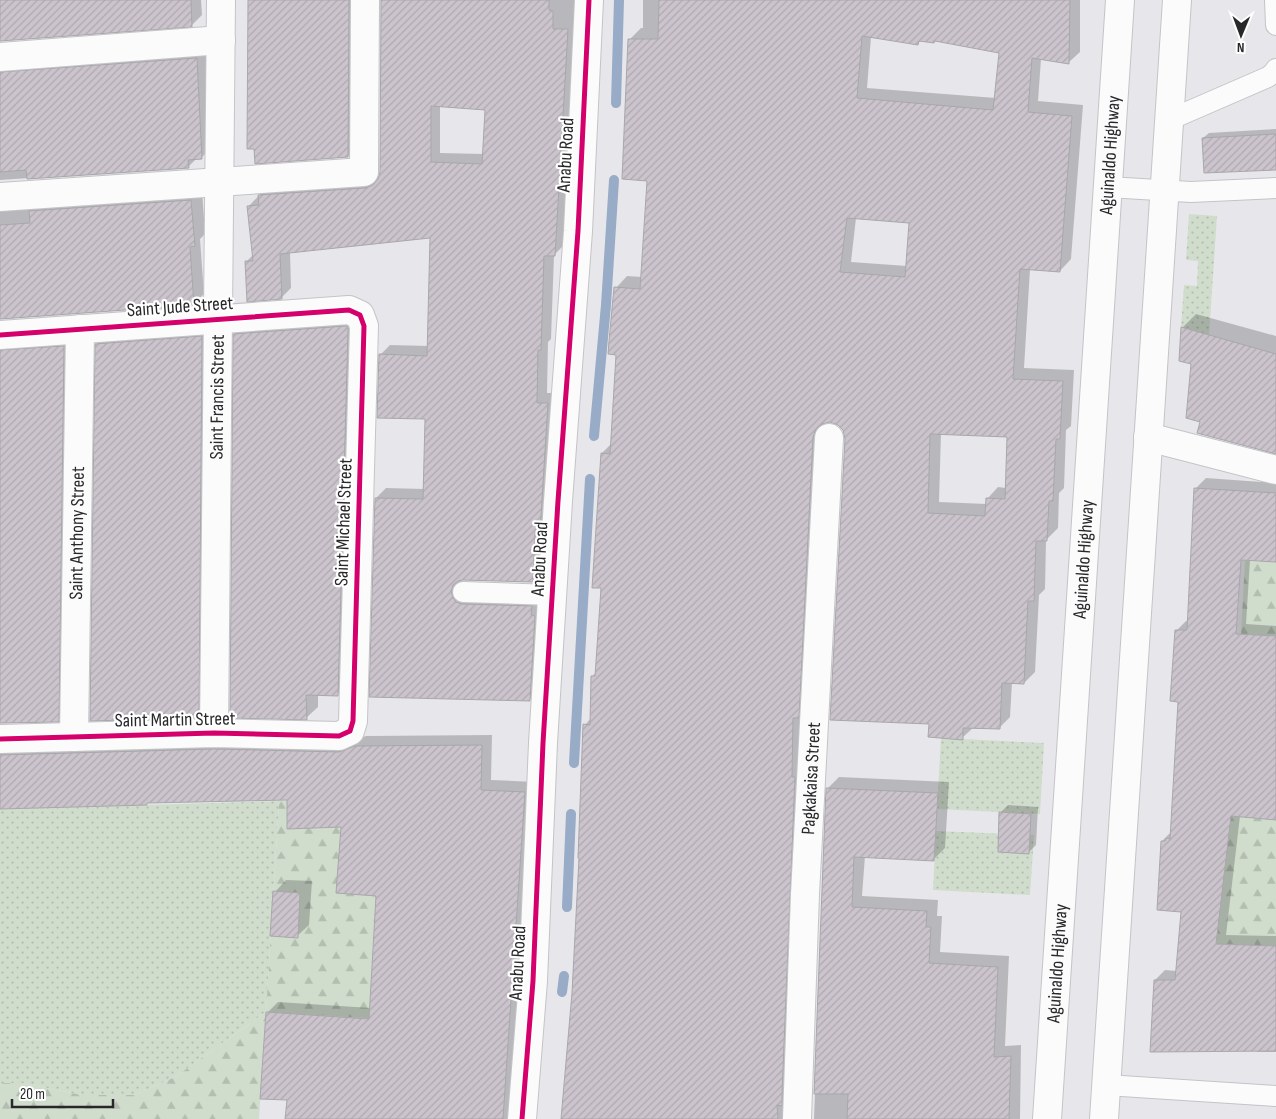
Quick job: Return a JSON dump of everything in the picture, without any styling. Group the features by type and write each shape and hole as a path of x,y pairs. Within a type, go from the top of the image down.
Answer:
{"main road":[{"name":"Saint Francis Street","path":"214,733 221,0"},
{"path":"0,196 364,172 365,0"},
{"name":"Anabu Road","path":"522,1119 532,989 543,744 558,501 578,231 589,0"},
{"name":"Aguinaldo Highway","path":"1047,1119 1120,0"},
{"path":"1104,1119 1177,0"},
{"path":"0,57 221,40"},
{"name":"Saint Jude Street","path":"0,335 349,310 360,315"},
{"name":"Saint Michael Street","path":"350,731 354,721 364,326 360,315"},
{"name":"Saint Anthony Street","path":"74,737 80,329"},
{"path":"1148,437 1276,470"},
{"name":"Pagkakaisa Street","path":"796,1119 805,894 829,438"},
{"name":"Saint Martin Street","path":"0,739 214,733 339,736 350,731"}],"lane":[{"path":"1275,0 1276,26"},
{"path":"1169,120 1268,77 1276,68"},
{"path":"1108,187 1191,192 1276,188"},
{"path":"463,592 553,595"},
{"path":"1106,1085 1276,1096"}],"green space":[{"path":"1189,214 1217,216 1209,335 1181,327 1184,285 1197,286 1198,261 1186,260"},
{"path":"1245,561 1276,562 1276,636 1241,634"},
{"path":"941,738 1044,743 1040,814 937,809"},
{"path":"365,793 391,923 374,923 371,980 386,981 384,1019 266,1012 279,801 325,800"},
{"path":"279,801 266,1012 175,1077 135,1095 82,1095 21,1083 0,1083 0,809"},
{"path":"1231,816 1276,820 1276,946 1216,944"},
{"path":"936,831 1034,835 1030,895 933,890"},
{"path":"266,1012 259,1119 0,1119 0,1083 21,1083 82,1095 135,1095 175,1077"}],"building":[{"path":"0,0 191,0 192,27 0,41"},
{"path":"248,0 349,0 348,157 255,164 254,149 247,149"},
{"path":"381,0 549,0 549,10 553,11 553,29 568,29 555,256 544,256 541,350 538,350 537,403 548,403 540,532 535,532 533,582 463,580 453,585 451,591 456,602 462,604 532,606 531,615 535,616 530,701 369,697 375,498 423,499 425,419 377,418 379,354 427,356 430,238 280,254 282,299 247,302 245,261 253,261 247,206 259,205 258,195 365,188 373,185 378,179 380,172","holes":["431,106 485,110 482,164 431,162"]},
{"path":"659,0 1070,0 1069,64 1032,58 1028,112 1072,116 1060,272 1020,269 1013,379 1063,381 1060,439 1056,439 1053,501 1049,501 1047,541 1036,541 1034,601 1028,601 1024,684 1002,683 1000,729 963,728 963,740 928,737 929,724 830,720 845,439 843,430 838,425 830,422 822,424 816,429 813,437 799,718 793,718 792,777 795,777 782,1106 777,1105 778,1119 561,1119 572,993 583,724 590,725 591,676 595,676 601,588 592,588 601,453 610,454 616,355 608,354 609,341 614,287 640,289 647,181 622,179 628,39 658,39","holes":["862,36 918,45 919,41 934,43 935,41 999,53 993,110 857,98","847,218 909,223 905,277 840,272","930,434 1007,437 1005,499 986,498 985,516 928,513"]},
{"path":"197,58 202,159 188,160 189,168 27,179 26,170 0,172 0,72"},
{"path":"1276,134 1276,170 1204,173 1202,138"},
{"path":"191,200 195,246 190,247 194,305 0,319 0,225 30,223 29,211"},
{"path":"346,326 348,329 338,696 306,695 307,720 230,718 233,334"},
{"path":"1181,327 1276,354 1276,454 1197,433 1200,422 1186,418 1191,364 1179,361"},
{"path":"202,336 199,718 90,721 95,344"},
{"path":"64,346 59,722 0,723 0,350"},
{"path":"1194,488 1276,493 1276,562 1241,560 1236,634 1276,636 1276,820 1231,816 1216,944 1276,946 1276,1051 1150,1052 1154,980 1175,980 1181,912 1157,910 1161,841 1165,841 1166,838 1170,839 1178,702 1170,701 1175,630 1187,630"},
{"path":"482,745 481,790 525,792 503,1119 285,1119 287,1100 260,1099 266,1012 369,1019 376,896 336,893 341,827 287,829 287,800 0,809 0,755 214,749 339,752 355,746"},
{"path":"826,788 938,793 934,861 854,857 852,907 927,911 926,927 931,927 929,963 998,967 994,1057 1011,1056 1009,1119 847,1119 848,1094 814,1094"},
{"path":"999,812 1031,814 1029,854 998,852"},
{"path":"273,891 300,893 298,938 270,936"}],"waterway":[{"path":"616,103 619,0"},
{"path":"594,436 606,305 614,180"},
{"path":"574,763 590,479"},
{"path":"567,907 571,814"},
{"path":"562,992 564,976"}],"cycle path":[{"path":"522,1119 533,981 543,743 558,501 578,231 589,0"},
{"path":"0,335 349,310 360,315 364,326 353,721 350,731 339,736 214,733 0,739"}]}
